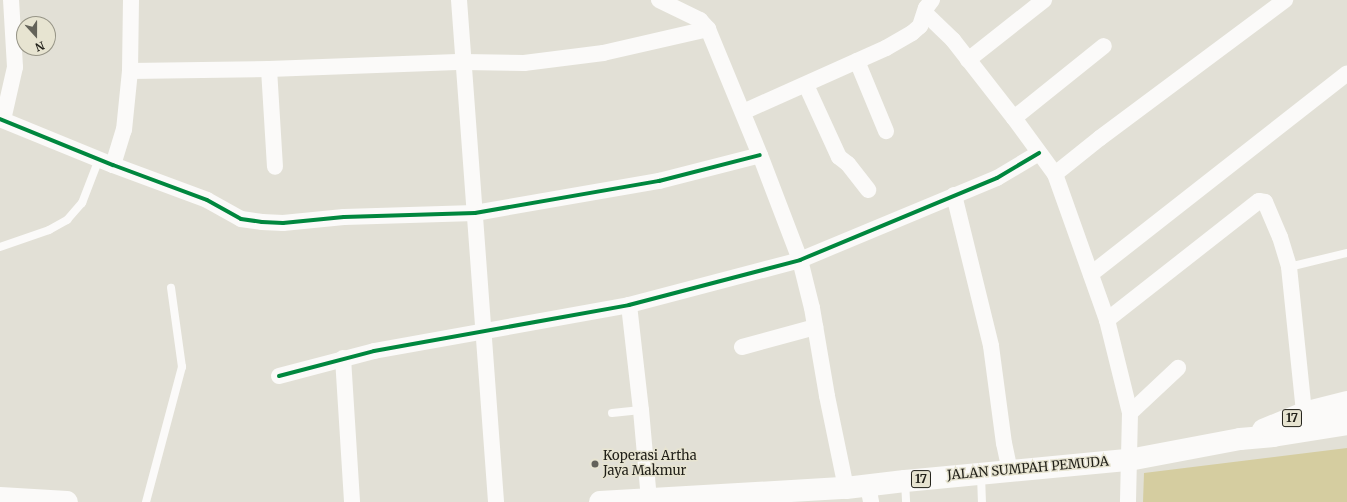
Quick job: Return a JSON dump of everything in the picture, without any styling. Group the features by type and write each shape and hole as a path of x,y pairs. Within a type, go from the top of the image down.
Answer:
{"highway":[{"name":"JALAN SUMPAH PEMUDA","path":"1240,439 1304,413 1347,402"},
{"name":"JALAN SUMPAH PEMUDA","path":"600,502 672,500 846,488 870,494 905,481 1129,460 1240,439 1280,435 1347,424"},
{"path":"0,498 67,502"}],"street":[{"path":"11,0 15,67 2,119 106,162 207,200 241,219 283,223 344,217 475,213 659,181 760,155"},
{"path":"106,162 124,130 130,71 130,0"},
{"path":"460,0 496,502"},
{"path":"659,0 700,20 708,29 760,155 800,260 815,327 827,396 846,488"},
{"path":"968,60 1044,0"},
{"path":"1055,174 1100,138 1285,0"},
{"path":"743,112 886,48 912,33 920,26 928,7"},
{"path":"928,7 1014,118 1055,174 1107,320 1130,413 1128,502"},
{"path":"130,71 269,69 464,62 524,63 603,53 708,29"},
{"path":"1014,118 1061,78 1104,46"},
{"path":"857,61 886,131"},
{"path":"269,69 274,167"},
{"path":"1091,274 1347,73"},
{"path":"806,85 838,156 848,164 868,190"},
{"path":"279,376 343,358 629,304 800,260 997,178 1039,153"},
{"path":"954,195 990,346 1004,443 1010,472"},
{"path":"1107,320 1261,200 1264,202 1280,237 1289,267 1304,413"},
{"path":"629,304 642,410 643,501"},
{"path":"742,347 815,327"},
{"path":"343,358 352,502"},
{"path":"1130,413 1178,368"}],"lane":[{"path":"0,247 49,230 67,220 82,203 106,162"},
{"path":"1289,267 1347,253"},
{"path":"146,502 182,367 170,288"},
{"path":"612,413 642,410"},
{"path":"981,474 982,502"},
{"path":"905,481 906,502"}],"shaded area":[{"path":"1347,448 1347,502 1143,502 1144,473"}],"cycle path":[{"path":"0,119 113,165 207,200 241,219 283,223 344,217 475,213 659,181 760,155"},
{"path":"279,376 374,351 629,305 800,260 997,178 1039,153"}],"place":[{"name":"Koperasi Artha Jaya Makmur","path":"595,464"}]}
